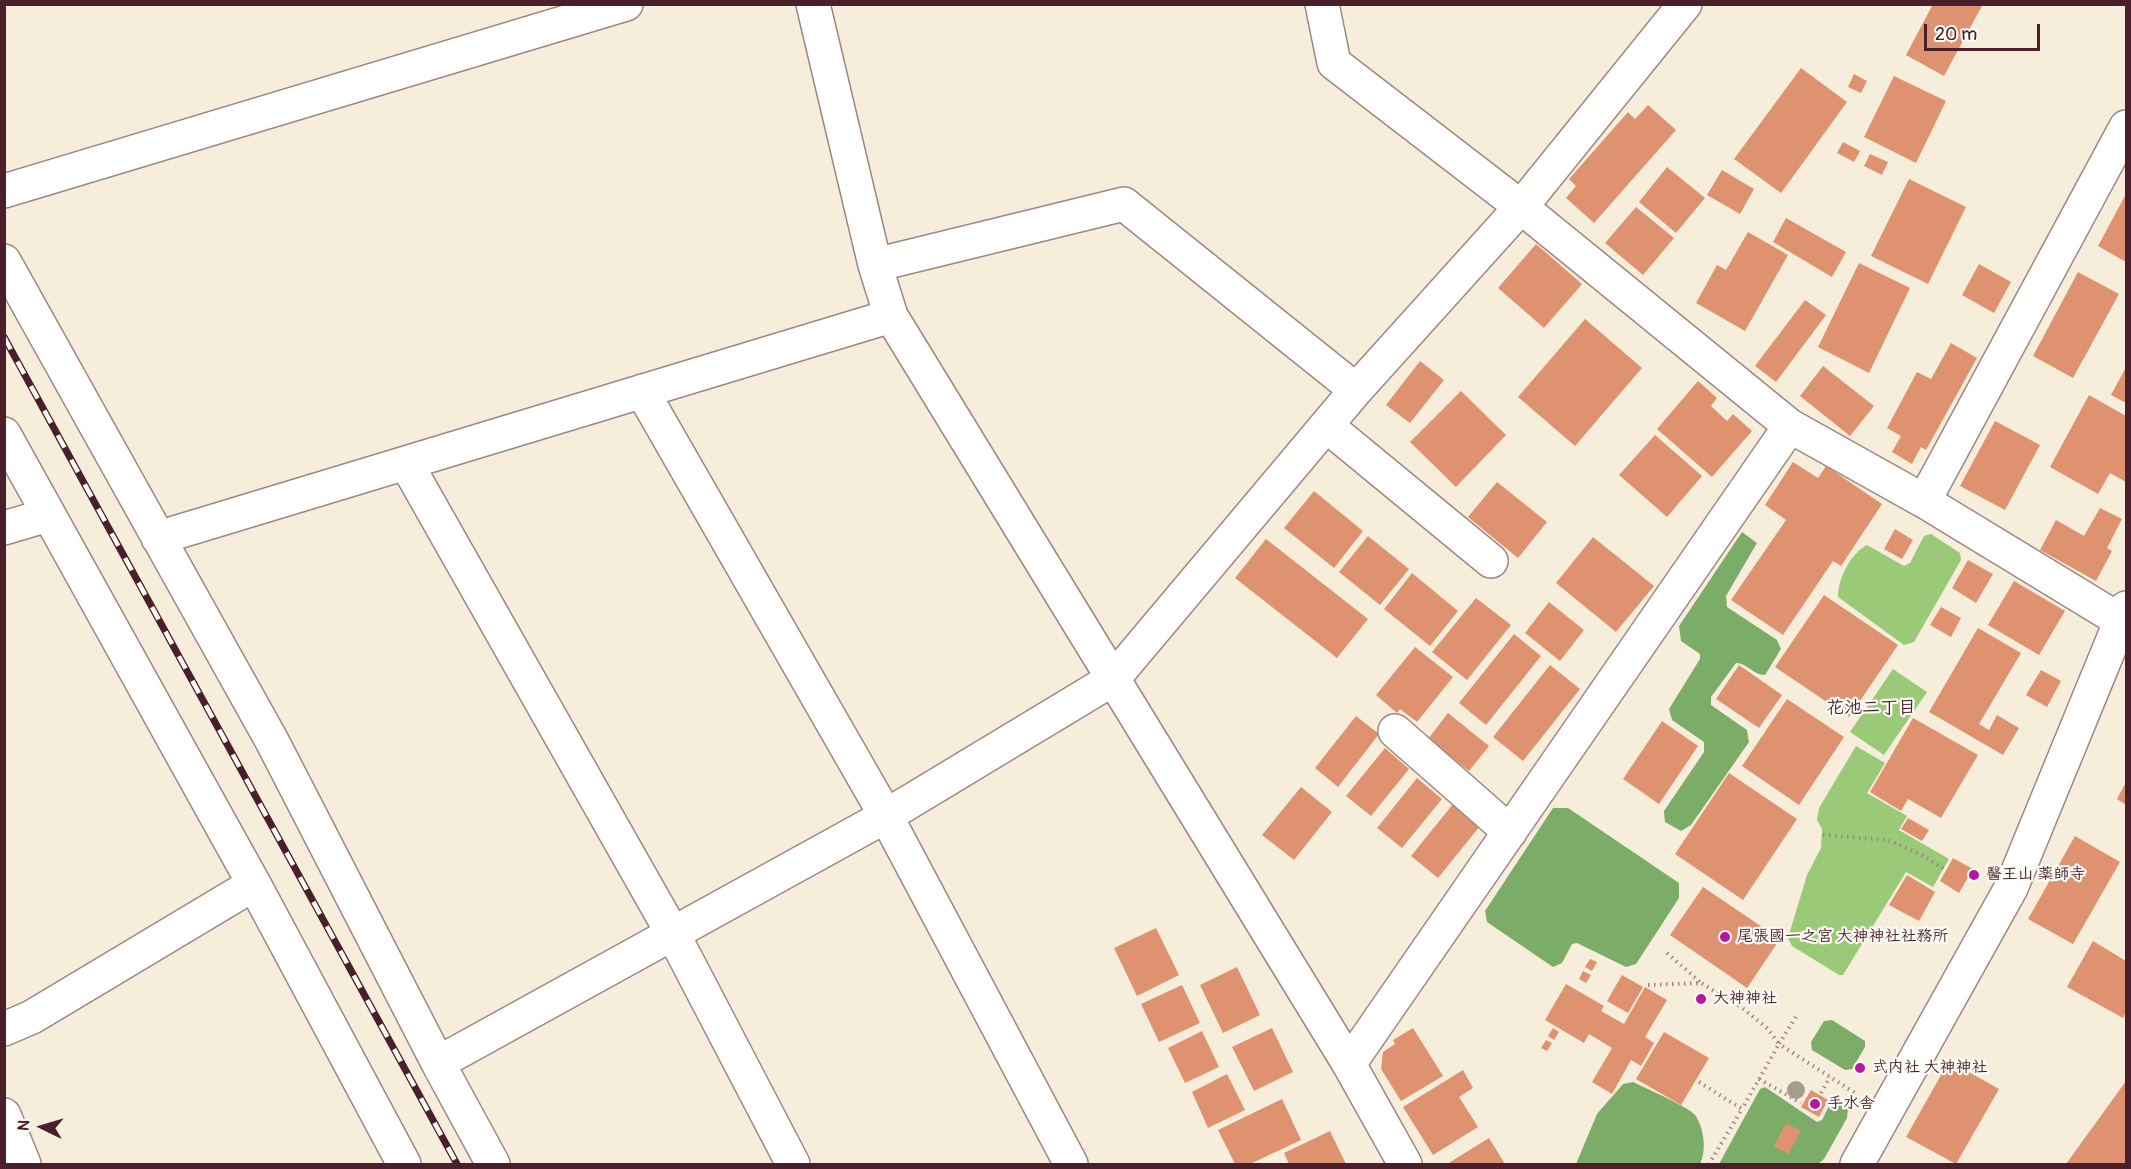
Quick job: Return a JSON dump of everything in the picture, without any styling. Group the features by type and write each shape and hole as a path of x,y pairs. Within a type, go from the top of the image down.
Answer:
{"street":[{"path":"4,191 626,4"},
{"path":"813,4 875,265 891,316 1349,1064 1403,1164"},
{"path":"1322,4 1335,63 1521,207 1790,426 2125,618 2011,888 1857,1164"},
{"path":"438,1063 886,816 1113,679 1356,390 1521,207 1685,4"},
{"path":"1924,501 2127,127"},
{"path":"875,265 1124,204 1356,390"},
{"path":"4,261 272,741 438,1063 493,1164"},
{"path":"158,538 891,316"},
{"path":"642,391 886,816 1071,1164"},
{"path":"1327,426 1491,561"},
{"path":"1349,1064 1790,426"},
{"path":"4,434 254,884 404,1164"},
{"path":"406,463 673,934 793,1164"},
{"path":"4,528 48,515"},
{"path":"1395,731 1510,832"},
{"path":"4,1029 32,1017 254,884"},
{"path":"4,1115 24,1164"}],"path":[{"path":"1823,835 1888,840 1920,854 1946,870"},
{"path":"1667,953 1701,982 1741,1007 1768,1029 1779,1044 1886,1112"},
{"path":"1648,985 1701,982"},
{"path":"1709,1164 1796,1017"},
{"path":"1821,1093 1830,1077"},
{"path":"1759,1079 1801,1103"},
{"path":"1699,1082 1742,1109"}],"green space":[{"path":"1742,532 1757,543 1726,596 1727,607 1777,640 1781,649 1765,675 1736,663 1711,697 1711,705 1747,730 1749,742 1691,825 1681,831 1665,822 1664,811 1704,752 1704,742 1672,720 1669,709 1700,659 1700,654 1681,641 1679,626"},
{"path":"1931,534 1960,553 1961,560 1914,642 1904,645 1838,597 1840,583 1850,561 1867,545 1904,566 1910,563 1924,536"},
{"path":"1893,669 1927,692 1884,755 1850,732"},
{"path":"1856,746 1885,763 1867,793 1907,816 1899,830 1949,859 1933,887 1906,872 1843,975 1839,975 1792,946 1788,938 1807,875 1821,848 1822,829 1817,820 1819,808"},
{"path":"1553,808 1568,808 1679,883 1679,898 1636,964 1626,967 1577,943 1572,944 1562,963 1553,967 1487,922 1485,911"},
{"path":"1832,1020 1865,1041 1865,1047 1852,1069 1845,1070 1812,1050 1811,1042 1824,1021"},
{"path":"1633,1082 1695,1115 1704,1139 1700,1164 1576,1164 1597,1114 1623,1084"},
{"path":"1765,1087 1817,1122 1822,1120 1831,1102 1848,1109 1847,1118 1824,1159 1818,1164 1719,1164 1760,1089"}],"building":[{"path":"1933,4 1983,4 1944,76 1906,55"},
{"path":"1801,68 1847,102 1781,193 1734,159"},
{"path":"1854,74 1867,81 1861,93 1848,87"},
{"path":"1894,76 1946,101 1916,163 1864,137"},
{"path":"1648,105 1676,130 1594,223 1566,198 1576,186 1569,179 1628,112 1635,119"},
{"path":"1843,142 1860,151 1854,162 1837,153"},
{"path":"1870,154 1888,162 1882,175 1864,166"},
{"path":"1667,167 1705,198 1676,233 1639,202"},
{"path":"1722,170 1754,189 1740,214 1707,195"},
{"path":"1909,179 1966,207 1928,284 1871,256"},
{"path":"2126,194 2126,262 2098,246"},
{"path":"1636,207 1674,238 1643,275 1605,243"},
{"path":"1786,218 1846,252 1832,277 1773,242"},
{"path":"1748,232 1788,255 1745,331 1696,303 1717,265 1726,270"},
{"path":"1536,244 1582,284 1544,328 1498,288"},
{"path":"1859,263 1910,288 1869,373 1818,347"},
{"path":"1979,264 2011,282 1994,313 1962,295"},
{"path":"2078,272 2119,294 2073,378 2033,356"},
{"path":"1805,300 1826,315 1776,382 1755,366"},
{"path":"1585,319 1642,368 1575,446 1518,397"},
{"path":"1951,343 1977,358 1926,450 1921,447 1912,464 1892,452 1901,436 1887,428 1917,372 1931,379"},
{"path":"1420,361 1444,380 1410,423 1386,405"},
{"path":"1823,366 1874,406 1850,436 1800,396"},
{"path":"2126,367 2126,403 2111,395"},
{"path":"1698,381 1717,398 1711,406 1727,421 1733,414 1752,431 1712,477 1657,429"},
{"path":"1461,391 1506,435 1456,487 1410,442"},
{"path":"2089,395 2126,416 2126,482 2110,473 2098,494 2050,467"},
{"path":"1995,421 2040,445 2005,510 1960,486"},
{"path":"1655,435 1702,476 1667,517 1619,475"},
{"path":"1793,462 1818,478 1826,466 1882,504 1841,566 1833,561 1783,635 1731,600 1786,520 1765,505"},
{"path":"1497,482 1547,522 1518,558 1468,517"},
{"path":"1314,491 1363,531 1334,568 1284,528"},
{"path":"2100,508 2122,519 2107,548 2112,551 2096,581 2040,550 2056,520 2084,536"},
{"path":"1895,529 1913,540 1902,559 1884,549"},
{"path":"1368,536 1409,569 1380,605 1339,572"},
{"path":"1593,537 1654,586 1616,632 1556,583"},
{"path":"1266,539 1368,619 1337,658 1235,578"},
{"path":"1968,560 1993,574 1976,603 1952,588"},
{"path":"1412,573 1458,611 1430,646 1384,609"},
{"path":"2014,581 2065,611 2039,655 1988,625"},
{"path":"1824,595 1898,645 1849,717 1775,667"},
{"path":"1476,598 1511,625 1467,680 1432,652"},
{"path":"1549,602 1584,630 1560,661 1525,633"},
{"path":"1941,607 1961,618 1951,637 1930,625"},
{"path":"1978,628 2021,653 1979,724 1989,730 1997,715 2019,728 2003,755 1929,712"},
{"path":"1514,634 1541,656 1486,725 1459,703"},
{"path":"1415,647 1453,677 1417,722 1400,709 1397,713 1376,695"},
{"path":"1550,665 1580,689 1523,761 1493,737"},
{"path":"1739,665 1782,695 1759,728 1716,699"},
{"path":"2041,670 2061,681 2047,707 2026,695"},
{"path":"1787,699 1844,737 1799,805 1742,766"},
{"path":"1448,713 1489,746 1469,771 1428,739"},
{"path":"1356,716 1379,734 1338,787 1315,768"},
{"path":"1913,718 1978,755 1941,818 1908,799 1901,811 1870,792"},
{"path":"1662,721 1698,746 1659,804 1623,779"},
{"path":"1385,748 1409,769 1371,816 1346,796"},
{"path":"1729,773 1797,819 1743,900 1675,854"},
{"path":"1417,778 1442,799 1402,848 1377,828"},
{"path":"2126,782 2126,805 2117,799"},
{"path":"1301,787 1332,812 1294,860 1262,835"},
{"path":"1453,804 1480,826 1438,878 1411,856"},
{"path":"1908,818 1929,830 1922,841 1901,829"},
{"path":"2075,836 2120,862 2073,944 2028,919"},
{"path":"1953,858 1973,869 1959,893 1940,881"},
{"path":"1907,875 1935,892 1919,921 1889,905"},
{"name":"尾張國一之宮 大神神社社務所","path":"1703,887 1780,939 1747,988 1670,935"},
{"path":"1156,928 1179,975 1137,996 1114,948"},
{"path":"2093,941 2126,961 2126,1012 2123,1018 2067,987"},
{"path":"1590,959 1597,962 1592,971 1585,967"},
{"path":"1237,967 1260,1015 1223,1033 1200,985"},
{"path":"1583,971 1591,975 1586,983 1579,979"},
{"path":"1622,975 1643,987 1628,1013 1607,1001"},
{"path":"1566,984 1604,1006 1601,1011 1624,1024 1645,987 1667,1000 1645,1037 1654,1043 1641,1066 1631,1060 1612,1094 1592,1082 1612,1048 1589,1034 1584,1043 1545,1020"},
{"path":"1182,985 1200,1023 1159,1042 1141,1004"},
{"path":"1272,1028 1293,1072 1254,1091 1232,1047"},
{"path":"1413,1028 1443,1076 1401,1101 1381,1069 1383,1052 1395,1044 1393,1040"},
{"path":"1553,1028 1559,1032 1554,1040 1548,1036"},
{"path":"1202,1031 1219,1067 1185,1083 1168,1048"},
{"path":"1664,1032 1709,1058 1681,1105 1636,1079"},
{"path":"1546,1040 1552,1043 1547,1051 1541,1048"},
{"path":"1949,1061 1999,1089 1956,1164 1906,1137"},
{"path":"1463,1070 1473,1088 1459,1097 1478,1127 1433,1155 1403,1107"},
{"path":"1227,1074 1245,1110 1208,1128 1192,1092"},
{"path":"2126,1081 2126,1164 2066,1164"},
{"name":"手水舎","path":"1811,1090 1828,1100 1819,1117 1801,1107"},
{"path":"1282,1099 1301,1140 1250,1164 1235,1164 1218,1130"},
{"path":"1786,1123 1801,1131 1788,1154 1774,1146"},
{"path":"1330,1131 1346,1164 1289,1164 1284,1153"},
{"path":"1489,1138 1505,1164 1447,1164"}],"railway":[{"path":"4,337 457,1164"}],"place":[{"name":"醫王山 薬師寺","path":"1974,875"},
{"name":"尾張國一之宮 大神神社社務所","path":"1725,937"},
{"name":"大神神社","path":"1701,999"},
{"name":"式内社 大神神社","path":"1860,1068"},
{"name":"手水舎","path":"1815,1104"}],"district":[{"name":"花池二丁目","path":"1871,708"}]}
